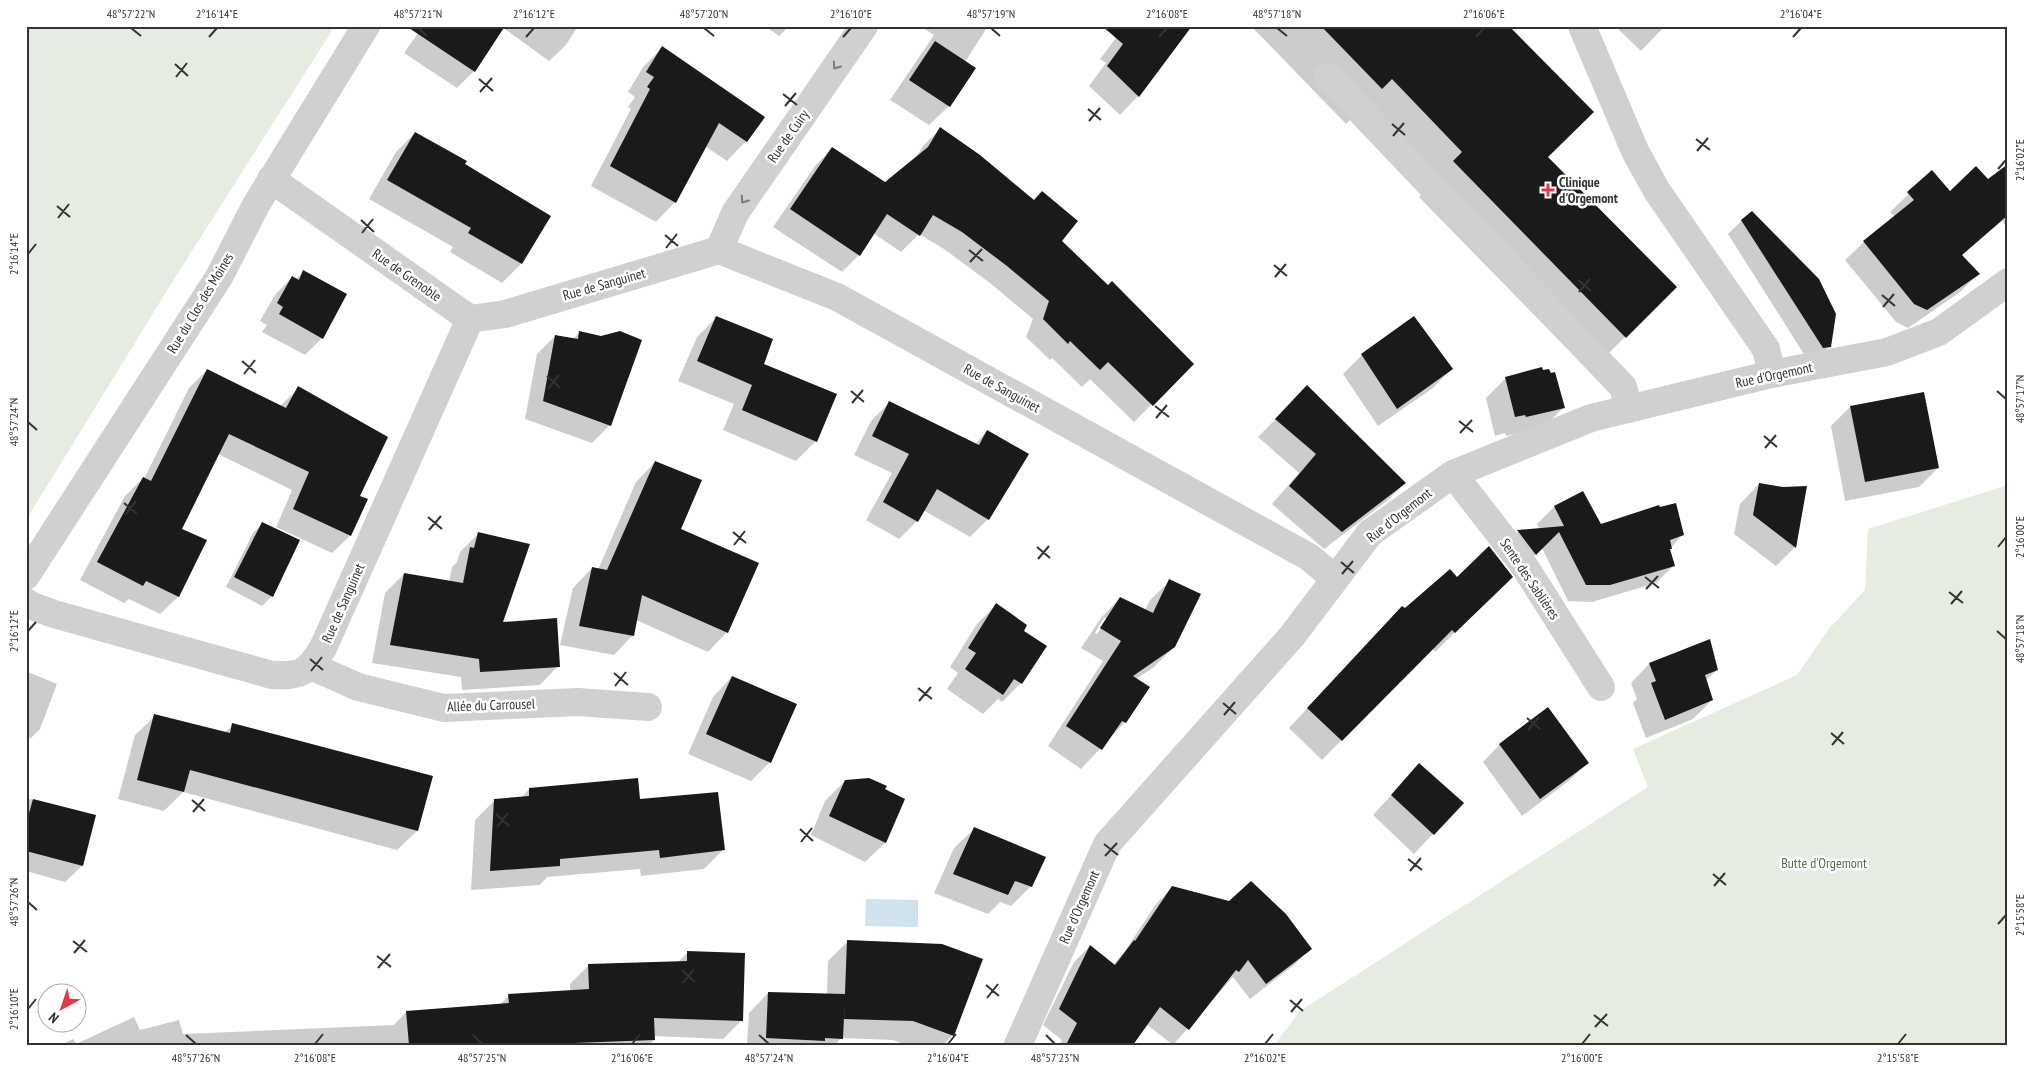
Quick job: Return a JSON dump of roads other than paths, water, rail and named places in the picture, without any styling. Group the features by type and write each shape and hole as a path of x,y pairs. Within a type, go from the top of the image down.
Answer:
{"street":[{"name":"Rue du Clos des Moines","path":"26,576 218,277 271,180 366,26"},
{"name":"Rue de Cuiry","path":"720,250 735,213 864,26"},
{"path":"1582,26 1635,151 1657,190 1766,349 1772,374"},
{"path":"1328,78 1623,387 1630,409"},
{"name":"Rue de Grenoble","path":"271,180 470,319"},
{"name":"Rue de Sanguinet","path":"311,666 323,648 470,319 505,314 720,250 837,297 1300,552 1334,578"},
{"name":"Rue d'Orgemont","path":"1018,1045 1107,844 1292,636 1334,578 1370,533 1453,474 1591,418 1772,374 1887,352 1939,332 2008,282"},
{"name":"Sente des Sablières","path":"1453,474 1523,564 1601,687"},
{"path":"26,602 54,614 272,675 293,675 311,666"},
{"name":"Allée du Carrousel","path":"311,666 358,686 444,708 578,702 648,707"}],"water":[{"path":"866,899 918,900 918,927 865,926"}],"place":[{"name":"Clinique d'Orgemont","path":"1548,190"}],"park label":[{"name":"Butte d'Orgemont","path":"1824,863"}]}
